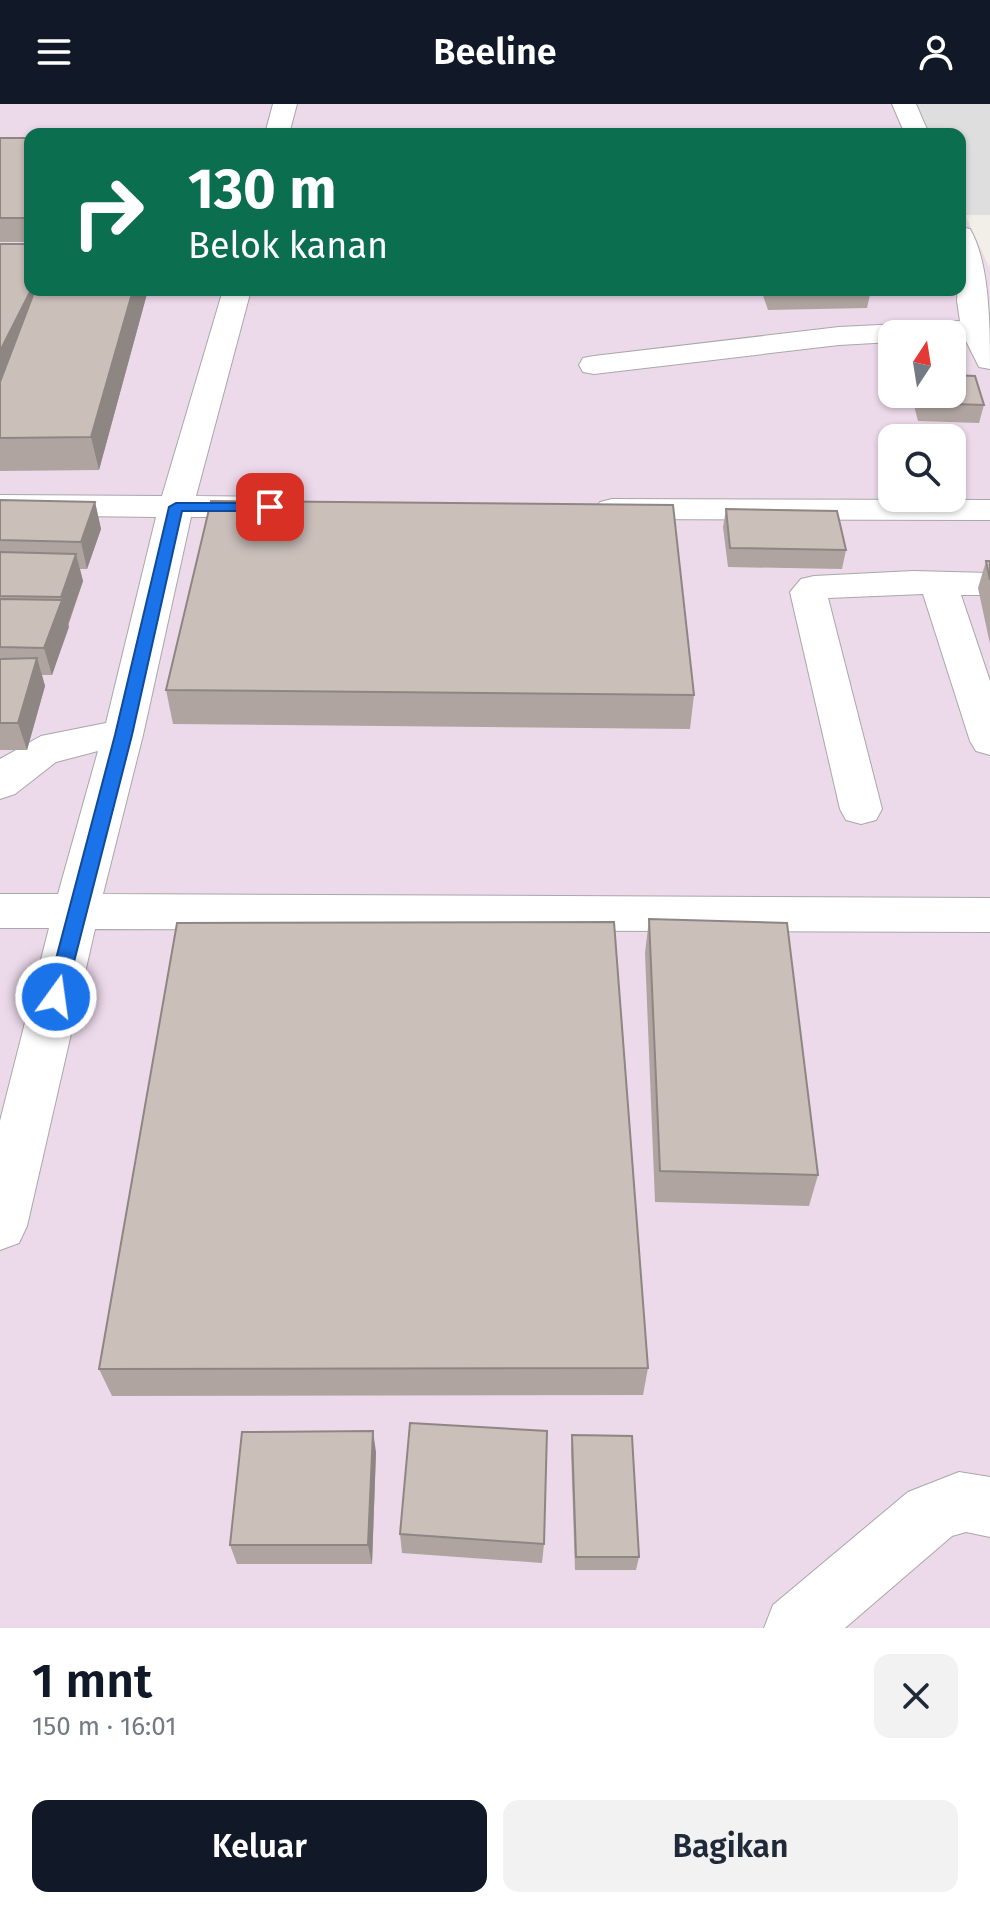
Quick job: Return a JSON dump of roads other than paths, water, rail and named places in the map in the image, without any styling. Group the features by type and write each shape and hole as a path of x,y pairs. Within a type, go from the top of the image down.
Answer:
{"street":[{"path":"279,128 285,104"},
{"path":"904,104 914,128"},
{"path":"971,273 990,360"},
{"path":"0,1226 76,911 123,735 176,507 235,296"},
{"path":"594,365 839,336 923,296"},
{"path":"0,505 304,507"},
{"path":"575,508 990,510"},
{"path":"861,809 808,592 814,587 938,582 990,584"},
{"path":"938,582 990,741"},
{"path":"0,784 33,754 70,739 123,735"},
{"path":"0,911 990,915"},
{"path":"796,1628 930,1514 950,1503 965,1500 990,1507"}]}
